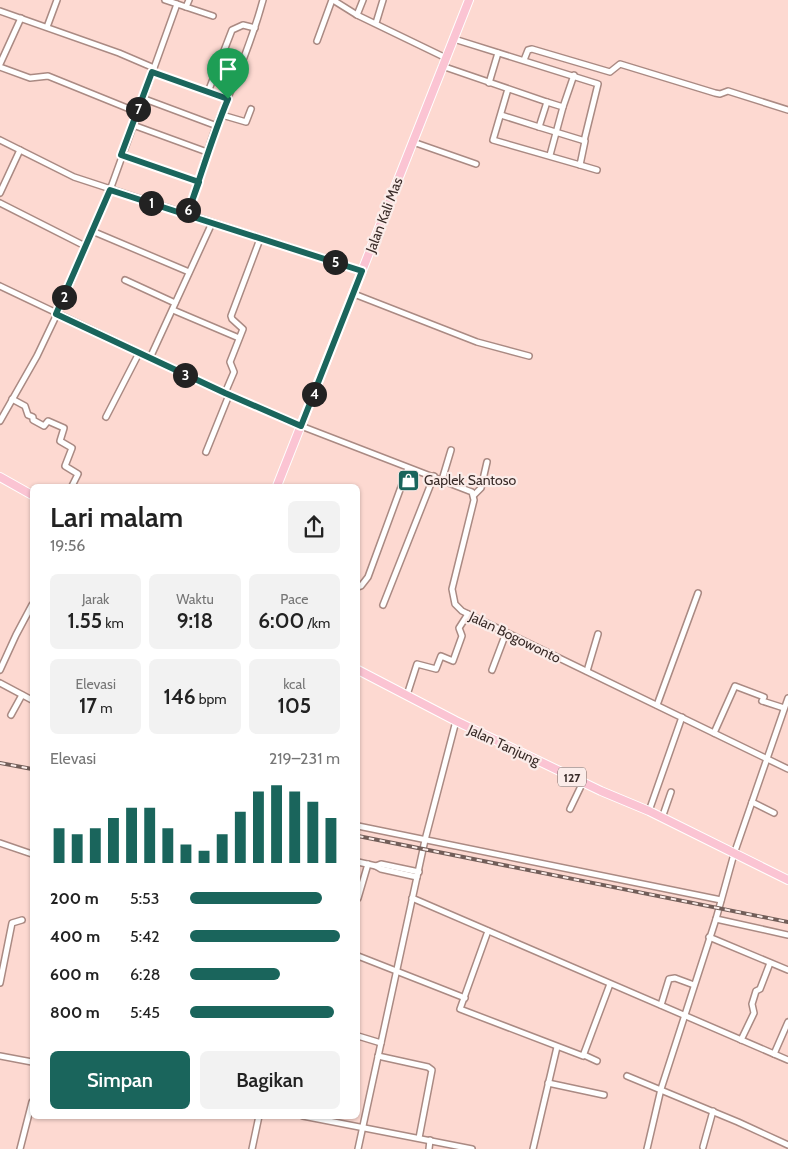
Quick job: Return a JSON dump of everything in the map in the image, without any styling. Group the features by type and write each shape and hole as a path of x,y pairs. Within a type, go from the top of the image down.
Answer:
{"main road":[{"name":"Jalan Kali Mas","path":"278,484 469,0"},
{"path":"0,477 30,495"},
{"name":"Jalan Tanjung","path":"360,671 456,721 582,782 648,811 788,880"}],"street":[{"path":"48,27 57,0"},
{"path":"165,0 213,16"},
{"path":"186,7 189,0"},
{"path":"187,215 207,152 255,28 263,0"},
{"path":"317,40 332,0 357,15 446,58"},
{"path":"357,15 363,0"},
{"path":"376,23 384,0"},
{"path":"0,421 37,356 110,190 121,155 177,4"},
{"path":"0,11 48,27 228,99"},
{"path":"21,18 0,66 30,78 48,76 137,112"},
{"path":"208,92 232,30 243,24 255,28"},
{"path":"454,39 574,75 599,85 584,140 586,143 580,165"},
{"path":"524,60 528,50 532,49 610,72 620,64 715,93 720,94 728,91 788,110"},
{"path":"489,83 498,53"},
{"path":"442,66 564,107"},
{"path":"550,155 574,75"},
{"path":"508,89 493,140 597,170"},
{"path":"142,98 217,126"},
{"path":"539,127 546,102"},
{"path":"222,115 246,122 251,109"},
{"path":"500,115 584,140"},
{"path":"133,124 207,152"},
{"path":"0,140 74,177 362,271"},
{"path":"413,142 476,164"},
{"path":"0,193 20,150"},
{"path":"121,155 199,182"},
{"path":"0,203 85,246"},
{"path":"150,358 212,223"},
{"path":"92,231 189,272"},
{"path":"206,452 234,372 230,362 243,329 231,316 260,238"},
{"path":"125,280 175,303"},
{"path":"0,286 227,394 301,426 408,468 434,476 472,492 474,495"},
{"path":"354,294 477,342 529,356"},
{"path":"173,310 239,338"},
{"path":"106,417 139,353"},
{"path":"12,399 25,406 28,415 33,417 33,420 44,426 48,420 64,428 60,441 72,448 65,466 78,474 73,484"},
{"path":"442,480 451,450"},
{"name":"Jalan Bogowonto","path":"487,462 481,488 474,495 452,589 455,604 468,614 506,633 788,769"},
{"path":"360,586 368,577 408,468"},
{"path":"383,604 434,476"},
{"path":"657,705 698,593"},
{"path":"0,670 30,609"},
{"path":"406,696 417,664 436,669 441,656 454,661 462,636 460,628 468,614"},
{"path":"492,670 506,633"},
{"path":"587,672 598,634"},
{"path":"0,683 30,699"},
{"path":"714,733 735,686 764,697 762,701 784,708"},
{"path":"11,714 22,695"},
{"path":"647,1149 661,1089 716,919 734,854 788,698"},
{"path":"648,811 682,717"},
{"path":"358,1149 412,898 456,721"},
{"path":"570,809 582,782"},
{"path":"662,818 671,792"},
{"path":"752,802 774,812"},
{"path":"360,826 721,900"},
{"path":"0,843 30,853"},
{"path":"360,862 376,866 381,864 418,875"},
{"path":"360,888 368,864"},
{"path":"412,898 788,1060"},
{"path":"716,919 788,935"},
{"path":"0,983 12,923 22,920"},
{"path":"488,931 460,1009 579,1056 584,1055 597,1061"},
{"path":"709,937 788,970"},
{"path":"360,957 464,998"},
{"path":"740,1040 754,1013 752,1004 756,991 760,989 770,963"},
{"path":"661,1005 669,979 675,978 694,985"},
{"path":"584,1055 610,984"},
{"path":"774,1054 788,1022"},
{"path":"360,1037 381,1043"},
{"path":"534,1149 557,1047"},
{"path":"0,1056 30,1062"},
{"path":"378,1056 428,1067 432,1070 419,1138"},
{"path":"627,1076 713,1111 788,1146"},
{"path":"548,1083 604,1095"},
{"path":"20,1149 30,1110"},
{"path":"703,1147 713,1111"},
{"path":"252,1149 258,1119"},
{"path":"319,1119 472,1149"},
{"path":"429,1149 430,1140"}],"railway":[{"path":"0,763 30,769"},
{"path":"360,836 788,922"}],"place":[{"name":"Gaplek Santoso","path":"408,480"}],"route":[{"path":"228,99 152,72 121,155 199,182 187,215 362,271 301,426 225,393 56,314 110,190 187,215 199,182 207,152 228,99"}]}
